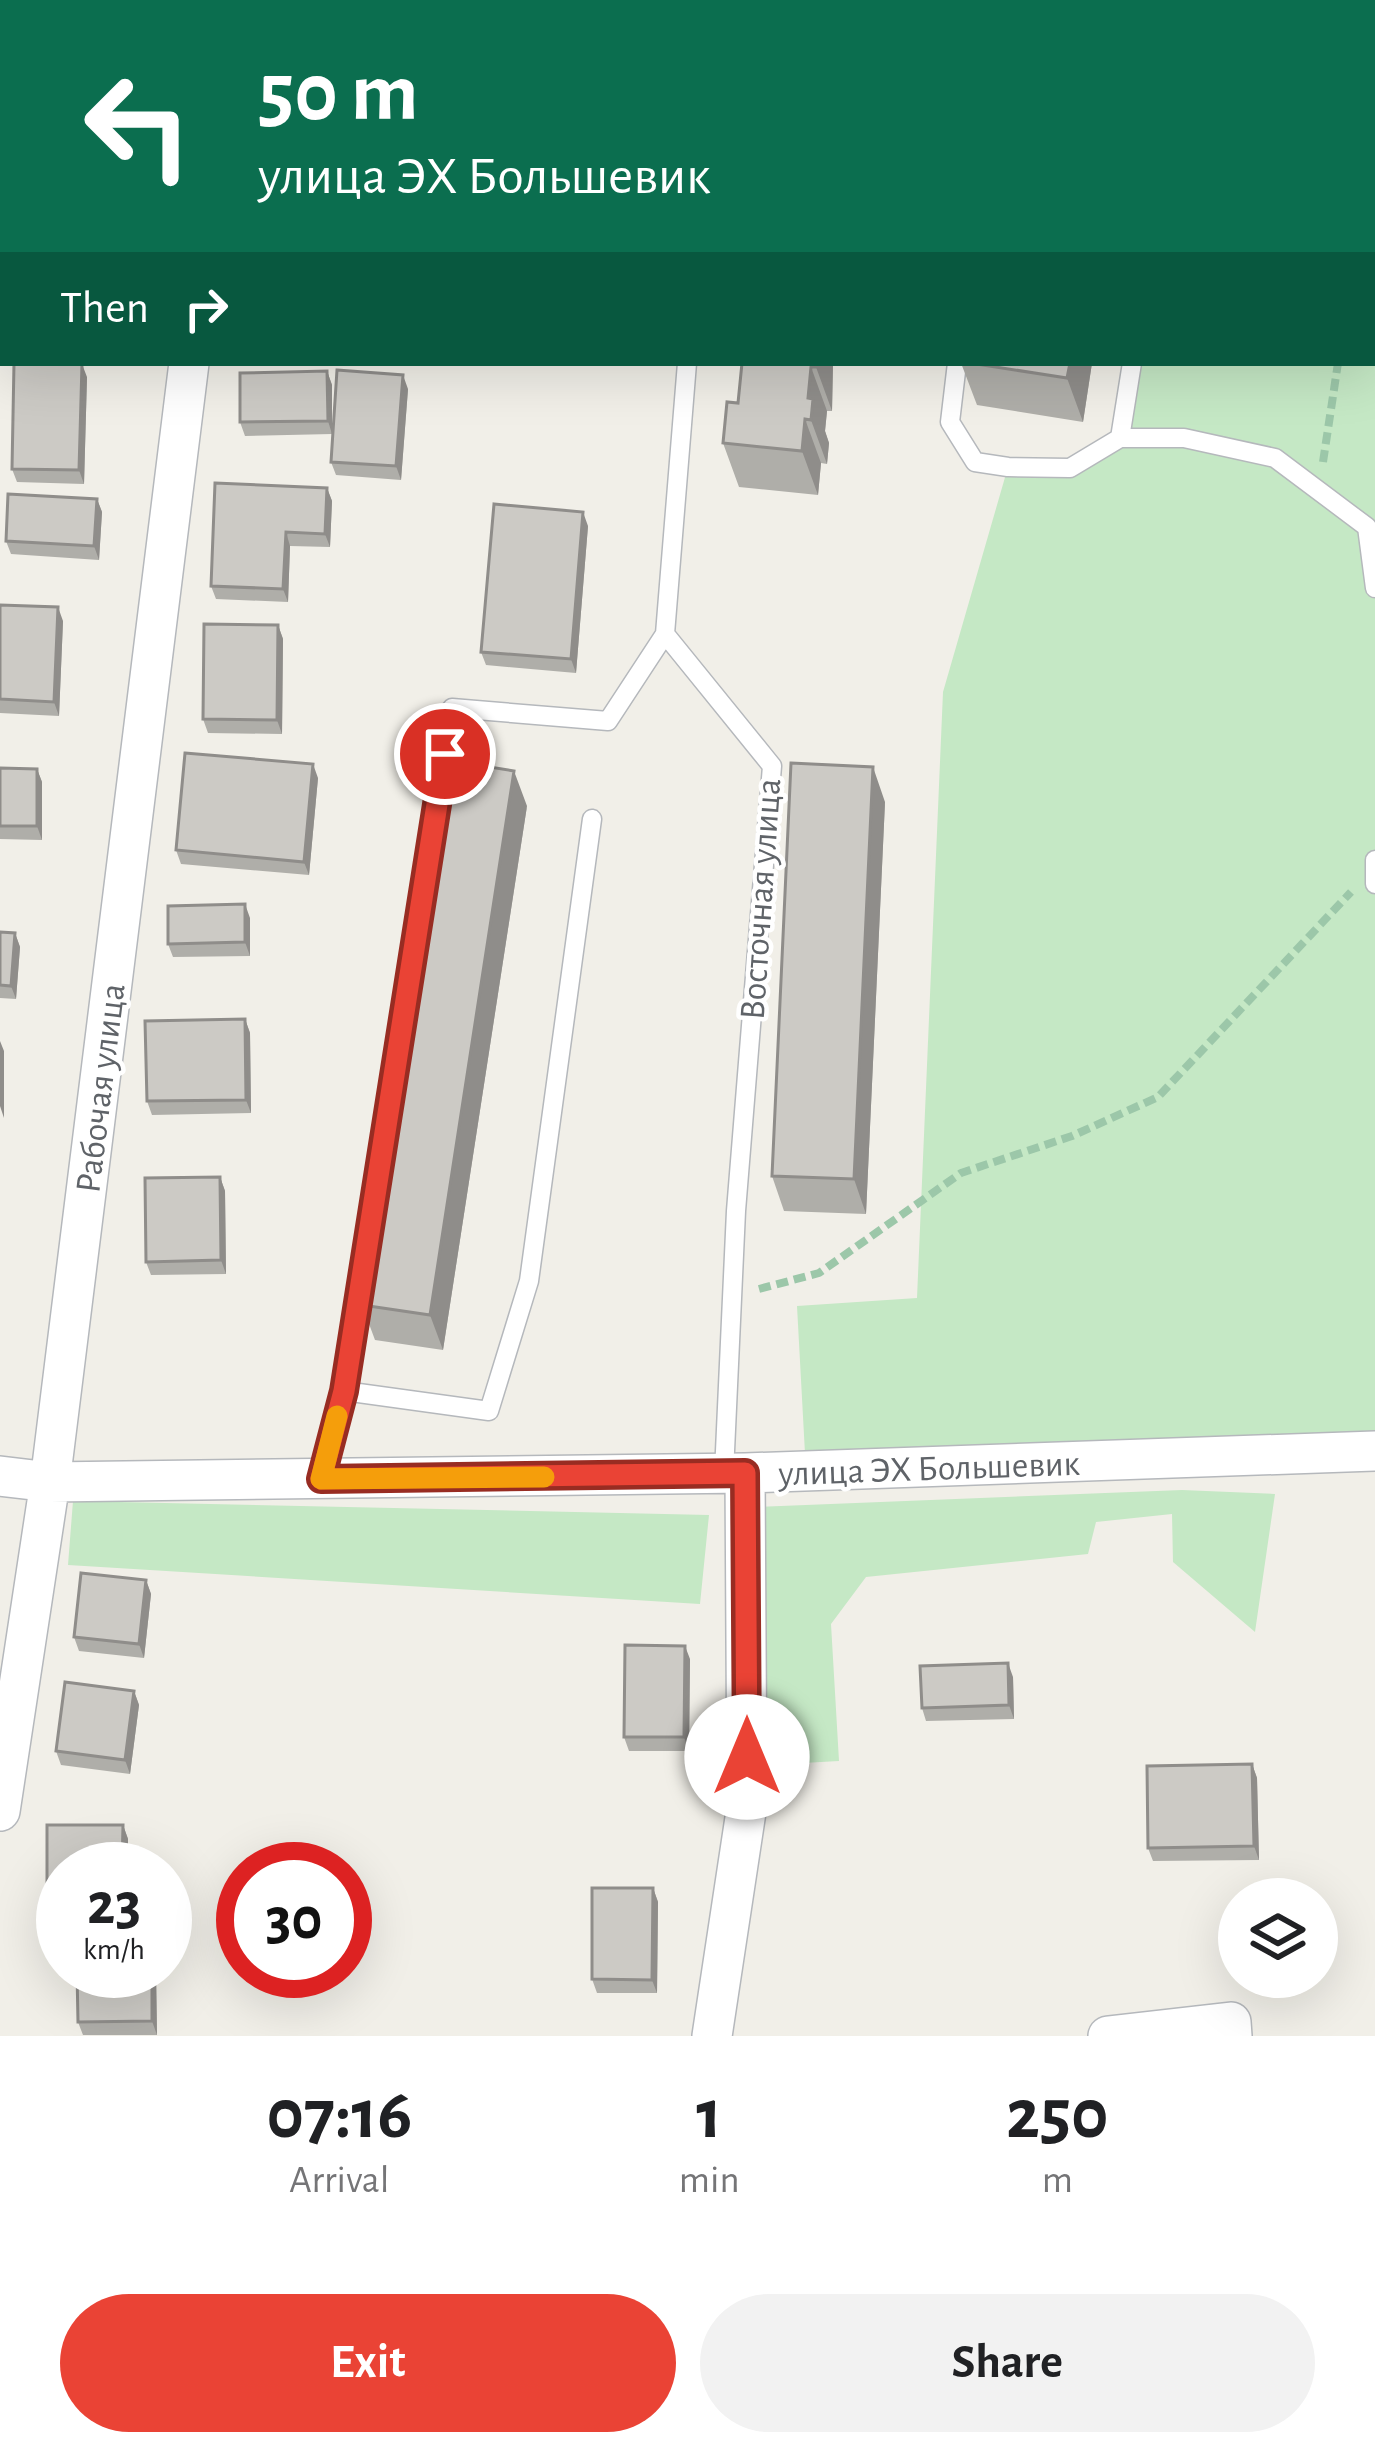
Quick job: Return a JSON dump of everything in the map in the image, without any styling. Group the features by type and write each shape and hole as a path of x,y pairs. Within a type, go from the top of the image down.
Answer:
{"street":[{"name":"Рабочая улица","path":"0,1811 50,1482 189,366"},
{"name":"улица ЭХ Большевик","path":"0,1476 50,1482 734,1473 1375,1451"},
{"name":"Восточная улица","path":"712,2036 748,1805 734,1473"},
{"path":"1108,2036 1232,2029"}],"lane":[{"path":"321,1479 344,1391 452,708 608,721 665,634 687,366"},
{"path":"957,366 950,422 975,462 1070,468 1120,438 1184,438 1275,458 1367,527 1375,588"},
{"path":"1120,438 1132,366"},
{"name":"Восточная улица","path":"665,634 772,766 732,1292 734,1473"},
{"path":"344,1391 489,1412 529,1281 592,819"}],"path":[{"path":"1319,490 1338,366"},
{"path":"732,1292 773,1287 819,1273 961,1173 1072,1136 1158,1097 1374,871"}],"green space":[{"path":"1131,366 1375,366 1375,1451 806,1472 797,1306 917,1298 943,692 1008,467 1070,468 1119,438"},
{"path":"1182,1490 1275,1494 1255,1632 1173,1562 1172,1514 1096,1522 1088,1554 866,1577 831,1624 839,1761 768,1765 756,1507"},
{"path":"73,1501 709,1515 700,1604 68,1565"}],"building":[{"path":"14,366 82,366 79,470 12,469"},
{"path":"742,366 816,366 811,367 811,420 805,419 802,451 723,443 727,402 738,403"},
{"path":"989,366 1069,366 1067,378"},
{"path":"337,370 403,375 396,466 331,462"},
{"path":"327,371 328,421 240,422 240,373"},
{"path":"215,483 327,488 325,534 286,532 283,589 211,586"},
{"path":"8,494 97,499 94,546 6,541"},
{"path":"494,504 583,512 571,659 481,652"},
{"path":"0,605 58,607 54,702 0,699"},
{"path":"204,624 278,625 277,720 203,719"},
{"path":"185,753 313,764 304,862 176,850"},
{"path":"446,760 514,771 430,1315 362,1305"},
{"path":"791,763 873,767 854,1179 772,1176"},
{"path":"0,768 37,769 37,826 0,826"},
{"path":"245,904 245,942 168,944 168,906"},
{"path":"0,932 15,933 11,986 0,985"},
{"path":"245,1019 246,1100 147,1101 145,1021"},
{"path":"220,1177 221,1260 146,1262 145,1178"},
{"path":"81,1573 146,1580 139,1644 74,1637"},
{"path":"625,1645 685,1646 684,1737 624,1737"},
{"path":"1008,1663 1009,1705 922,1708 920,1666"},
{"path":"65,1682 134,1691 125,1760 56,1751"},
{"path":"1252,1764 1254,1846 1148,1848 1147,1766"},
{"path":"47,1825 123,1825 123,1842 47,1842"},
{"path":"592,1888 653,1888 652,1980 592,1979"},
{"path":"78,1998 152,1998 152,2021 78,2022"}],"slow traffic":[{"path":"337,1416 321,1479 544,1477"}],"route":[{"path":"445,754 344,1391 321,1479 745,1473 747,1757"}]}
